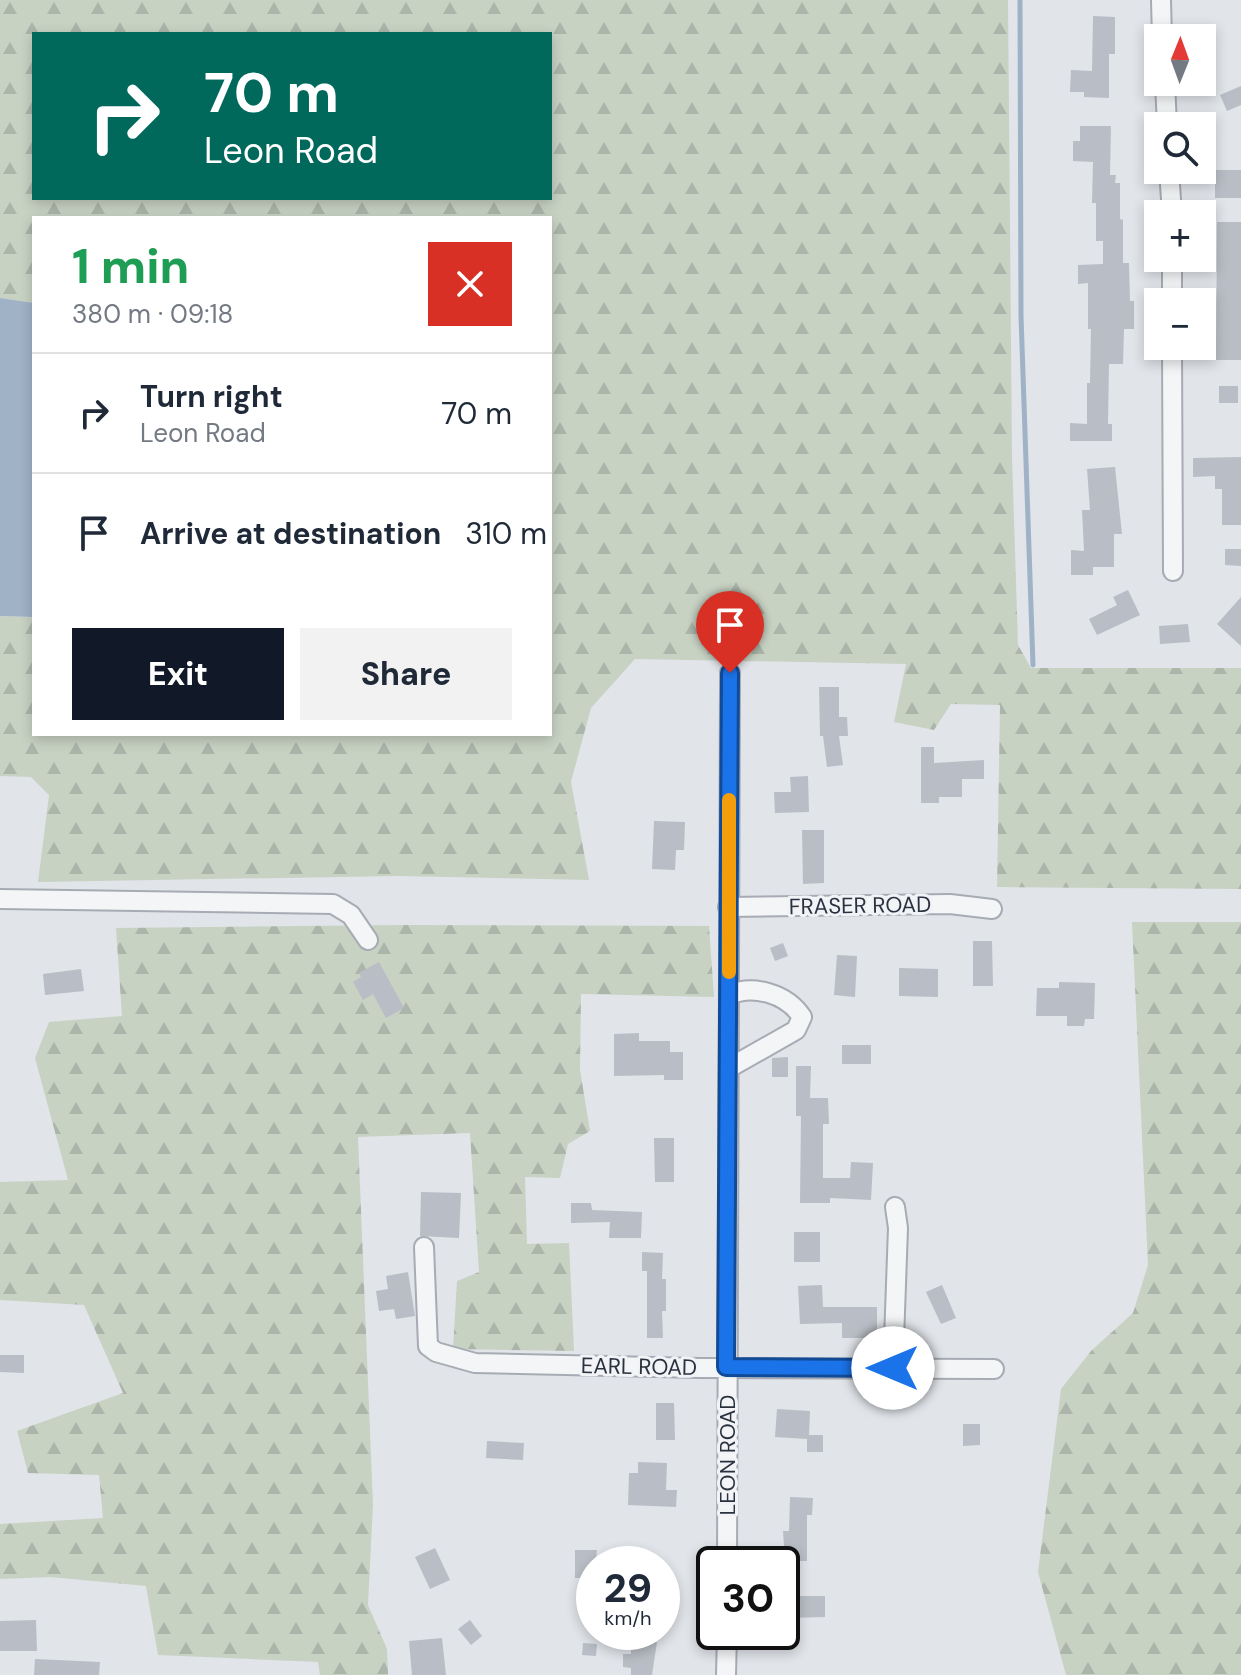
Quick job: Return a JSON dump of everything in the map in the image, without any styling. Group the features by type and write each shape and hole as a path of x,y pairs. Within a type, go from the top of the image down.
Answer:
{"street":[{"path":"1161,0 1162,24"},
{"path":"1172,360 1173,571"},
{"name":"LEON ROAD","path":"727,1546 730,673"},
{"path":"0,899 333,904 351,915 368,940"},
{"name":"FRASER ROAD","path":"728,907 950,904 992,909"},
{"path":"729,995 744,988 757,989 796,1009 802,1017 796,1030 729,1068"},
{"path":"893,1368 898,1228 895,1207"},
{"name":"EARL ROAD","path":"424,1247 428,1346 436,1352 475,1363 994,1369"},
{"path":"726,1675 727,1650"}],"green space":[{"path":"0,0 1008,0 1012,457 1018,645 1031,668 1241,668 1241,889 997,887 1000,705 951,704 934,730 894,722 906,664 635,659 591,708 571,782 589,880 398,876 38,882 49,795 31,777 0,776 0,616 32,617 32,736 552,736 552,216 32,216 32,303 0,298"},
{"path":"1132,922 1241,922 1241,1675 1066,1675 1038,1572 1061,1389 1091,1351 1133,1313 1148,1265"},
{"path":"709,926 714,997 581,994 580,1070 590,1131 568,1144 560,1178 525,1177 527,1244 569,1243 574,1351 453,1349 457,1281 479,1272 470,1133 358,1137 373,1505 368,1605 387,1649 388,1675 320,1675 318,1662 158,1655 146,1586 50,1577 0,1579 0,1524 103,1518 99,1475 28,1473 17,1431 123,1393 84,1305 0,1300 0,1182 68,1180 35,1058 49,1022 122,1016 116,928"}],"water":[{"path":"0,298 32,303 32,617 0,616"}],"building":[{"path":"1093,16 1115,17 1115,54 1109,54 1109,98 1084,97 1084,92 1070,92 1071,70 1092,71"},
{"path":"1241,86 1241,105 1227,111 1220,95"},
{"path":"1080,126 1111,126 1110,175 1116,175 1115,183 1120,183 1123,263 1129,263 1130,301 1134,301 1134,329 1124,329 1123,364 1109,364 1108,424 1112,424 1112,441 1070,441 1070,423 1087,424 1087,383 1090,383 1088,283 1078,284 1078,265 1103,264 1103,241 1096,241 1096,203 1092,203 1093,162 1073,161 1073,141 1080,141"},
{"path":"1216,170 1241,170 1241,198 1215,198"},
{"path":"1217,222 1241,222 1241,360 1216,360"},
{"path":"1219,386 1238,386 1238,403 1219,403"},
{"path":"1241,457 1241,525 1222,525 1222,489 1215,489 1215,476 1193,477 1193,458"},
{"path":"1115,467 1122,534 1114,534 1114,567 1093,567 1093,575 1071,575 1071,550 1084,551 1082,510 1090,510 1087,469"},
{"path":"1225,549 1241,549 1241,566 1225,565"},
{"path":"1128,590 1140,615 1097,635 1089,619 1117,605 1113,597"},
{"path":"1241,597 1241,646 1217,624"},
{"path":"1188,624 1190,642 1160,644 1159,626"},
{"path":"819,687 839,687 839,717 847,717 848,736 839,736 843,765 827,767 823,736 820,736"},
{"path":"921,747 934,747 934,763 984,760 984,779 962,779 962,797 939,797 939,803 921,803"},
{"path":"808,776 809,812 775,813 774,792 791,792 790,777"},
{"path":"654,821 685,822 684,850 676,850 675,870 652,869"},
{"path":"802,830 824,830 824,883 803,884"},
{"path":"973,941 992,941 993,986 973,986"},
{"path":"783,943 788,956 775,961 770,948"},
{"path":"837,955 857,956 855,997 834,995"},
{"path":"379,962 404,1008 386,1018 373,994 363,1000 353,982 361,977 359,973"},
{"path":"899,968 938,969 938,997 899,996"},
{"path":"81,969 84,991 45,995 43,974"},
{"path":"1059,982 1095,983 1094,1019 1085,1019 1084,1026 1067,1026 1067,1016 1036,1016 1037,988 1059,988"},
{"path":"639,1033 639,1041 670,1041 670,1052 683,1052 683,1080 664,1080 664,1075 614,1076 614,1034"},
{"path":"842,1045 871,1045 871,1064 842,1064"},
{"path":"788,1057 788,1077 772,1077 772,1058"},
{"path":"796,1066 811,1066 810,1098 828,1098 829,1124 823,1124 823,1178 850,1178 851,1162 873,1163 871,1200 830,1198 830,1203 800,1203 801,1116 796,1116"},
{"path":"654,1138 674,1138 674,1182 655,1182"},
{"path":"421,1192 461,1193 459,1238 420,1236"},
{"path":"571,1203 591,1203 592,1210 642,1212 641,1238 609,1238 610,1222 571,1223"},
{"path":"794,1232 820,1232 820,1262 794,1262"},
{"path":"642,1252 663,1253 666,1311 662,1311 663,1338 647,1338 647,1271 642,1271"},
{"path":"408,1272 415,1316 396,1319 394,1309 379,1311 376,1291 388,1289 386,1276"},
{"path":"822,1285 823,1307 877,1307 877,1338 842,1338 842,1323 800,1324 798,1286"},
{"path":"942,1285 956,1318 941,1324 926,1292"},
{"path":"0,1355 24,1355 24,1373 0,1372"},
{"path":"656,1403 674,1403 675,1440 656,1440"},
{"path":"777,1409 810,1411 809,1435 823,1435 823,1452 807,1452 807,1439 775,1437"},
{"path":"963,1424 980,1424 980,1445 963,1446"},
{"path":"487,1441 524,1443 523,1460 486,1458"},
{"path":"638,1462 667,1463 666,1490 677,1490 676,1507 628,1505 629,1473 638,1473"},
{"path":"790,1497 813,1498 812,1515 807,1515 807,1561 800,1561 800,1546 784,1546 783,1531 789,1531"},
{"path":"435,1548 450,1580 430,1589 415,1557"},
{"path":"800,1596 825,1596 825,1617 800,1618"},
{"path":"36,1620 37,1651 0,1651 0,1621"},
{"path":"470,1620 482,1636 471,1645 458,1629"},
{"path":"442,1638 446,1675 412,1675 409,1641"},
{"path":"582,1650 596,1650 596,1656 582,1655"},
{"path":"631,1650 656,1650 652,1675 631,1675 631,1668 623,1667 623,1654 631,1654"},
{"path":"35,1659 100,1662 99,1675 34,1675"}],"waterway":[{"path":"1020,0 1021,316 1033,665"}],"slow traffic":[{"path":"729,800 729,972"}],"route":[{"path":"730,673 726,1367 893,1368"}]}
